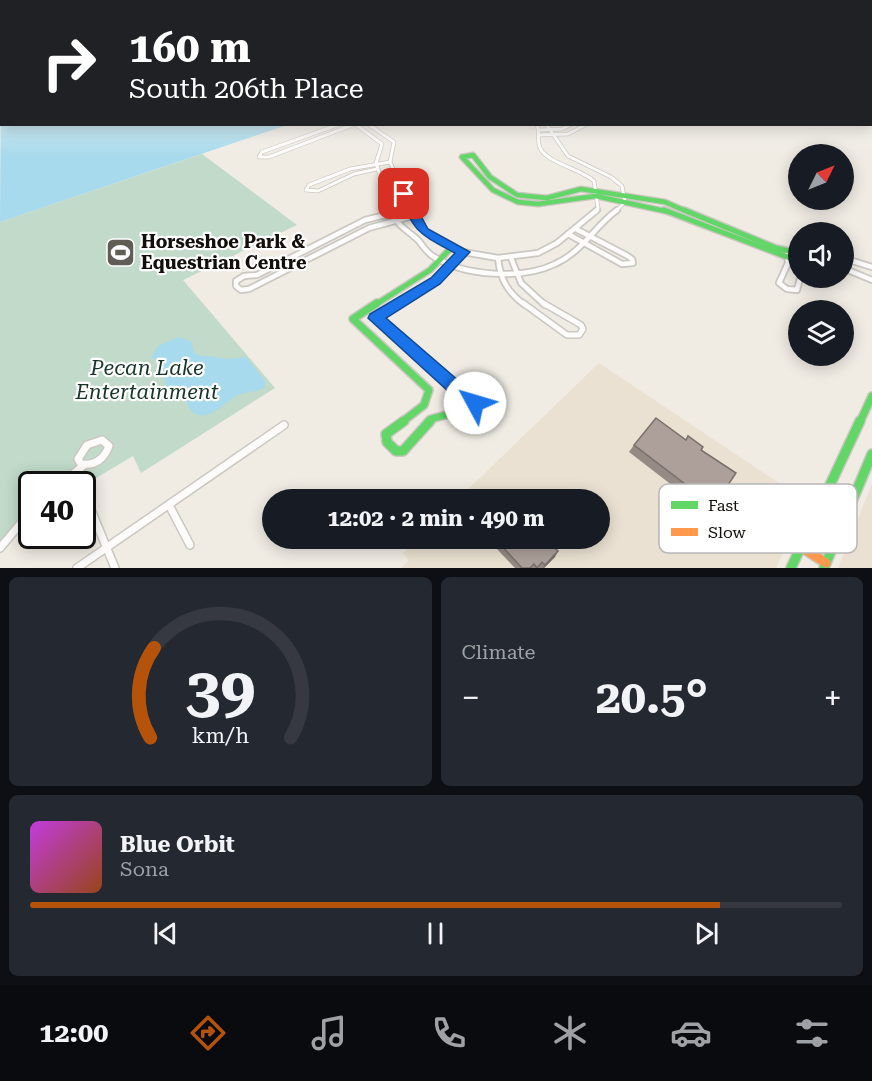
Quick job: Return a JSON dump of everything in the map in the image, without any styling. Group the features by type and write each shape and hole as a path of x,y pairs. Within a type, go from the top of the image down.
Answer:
{"street":[{"path":"334,126 262,152 258,157 269,157 350,126"},
{"path":"358,126 382,144 381,151 375,159 398,225 417,239 425,251 452,266 514,273 534,271 554,265 591,237 625,199"},
{"path":"371,126 394,142 390,162 413,216 424,231 451,248 498,258 511,258 546,249 596,211 596,194 592,178 543,151 538,142 540,132 538,126"},
{"path":"547,126 558,146 567,156 613,179 622,187 625,199"},
{"path":"552,133 568,126"},
{"path":"540,132 568,134 583,126"},
{"path":"519,199 486,174 475,157 464,155 462,157 479,179 504,197 519,199 548,198 577,189 625,199 658,208 788,259"},
{"path":"377,166 343,171 309,185 306,190 318,191 354,174 390,162"},
{"path":"504,197 511,192"},
{"path":"625,199 673,204 787,251 788,259 779,283 787,289 797,290 798,288"},
{"path":"410,209 365,220 256,275 244,276 236,281 236,286 241,290 249,289 369,228 413,216"},
{"path":"568,234 622,264 633,263 630,257 576,228"},
{"path":"451,248 430,270 353,319 429,390 428,399 413,417 390,429 386,434 387,442 396,451 403,450 409,445 419,430 431,419 450,412 465,411 475,403 475,398 470,392 453,386 375,318 435,281 452,266 463,252"},
{"path":"498,258 499,272 508,292 567,334 575,336 581,333 583,329 581,325 526,291 514,273 511,258"},
{"path":"854,261 872,267"},
{"path":"854,273 872,280"},
{"path":"831,484 872,396"},
{"path":"77,568 284,425"},
{"path":"77,471 84,465 94,464 103,458 108,450 108,443 98,440 84,447 78,459 84,465"},
{"path":"857,489 872,454"},
{"path":"169,505 190,546"},
{"path":"96,522 115,568"},
{"path":"0,548 18,527"},
{"path":"791,568 798,553"},
{"path":"809,553 825,565"}],"shaded area":[{"path":"599,363 780,484 659,484 659,553 783,553 776,568 401,568 409,560 403,553 407,549 610,549 610,489 468,489"},
{"path":"872,484 872,568 838,568 844,553 857,553 857,521"}],"green space":[{"name":"Pecan Lake Entertainment","path":"202,154 297,225 183,280 275,388 141,473 133,456 96,478 96,471 18,471 18,532 0,554 0,222"}],"water":[{"path":"1,126 284,126 0,222"},
{"path":"179,337 192,342 194,352 198,355 228,359 246,357 265,381 265,387 238,395 208,415 195,413 189,408 184,395 167,390 163,374 158,369 161,361 151,358 158,346"}],"building":[{"path":"656,418 686,440 688,436 703,447 701,450 736,473 729,484 685,484 634,445"},
{"path":"504,549 556,549 558,551 545,565 542,562 537,568 534,564 530,568 522,568"}],"traffic: fast":[{"path":"788,251 776,248 665,202 581,189 547,198 517,195 490,177 473,155 462,157 493,190 518,202 538,204 590,196 619,199 686,217 788,258"},
{"path":"451,248 430,270 353,319 429,390 424,405 386,434 387,442 396,451 403,451 431,419 471,408 475,397 464,388 453,386 375,318 435,281 463,252"},
{"path":"831,484 872,396"},
{"path":"857,490 872,454"},
{"path":"791,568 798,553"},
{"path":"824,568 830,553"}],"traffic: slow":[{"path":"810,553 826,563"}],"place":[{"name":"Horseshoe Park & Equestrian Centre","path":"120,252"}],"route":[{"path":"404,194 418,226 430,236 463,252 452,266 435,281 375,318 453,386 470,392 475,398 475,403"}]}
